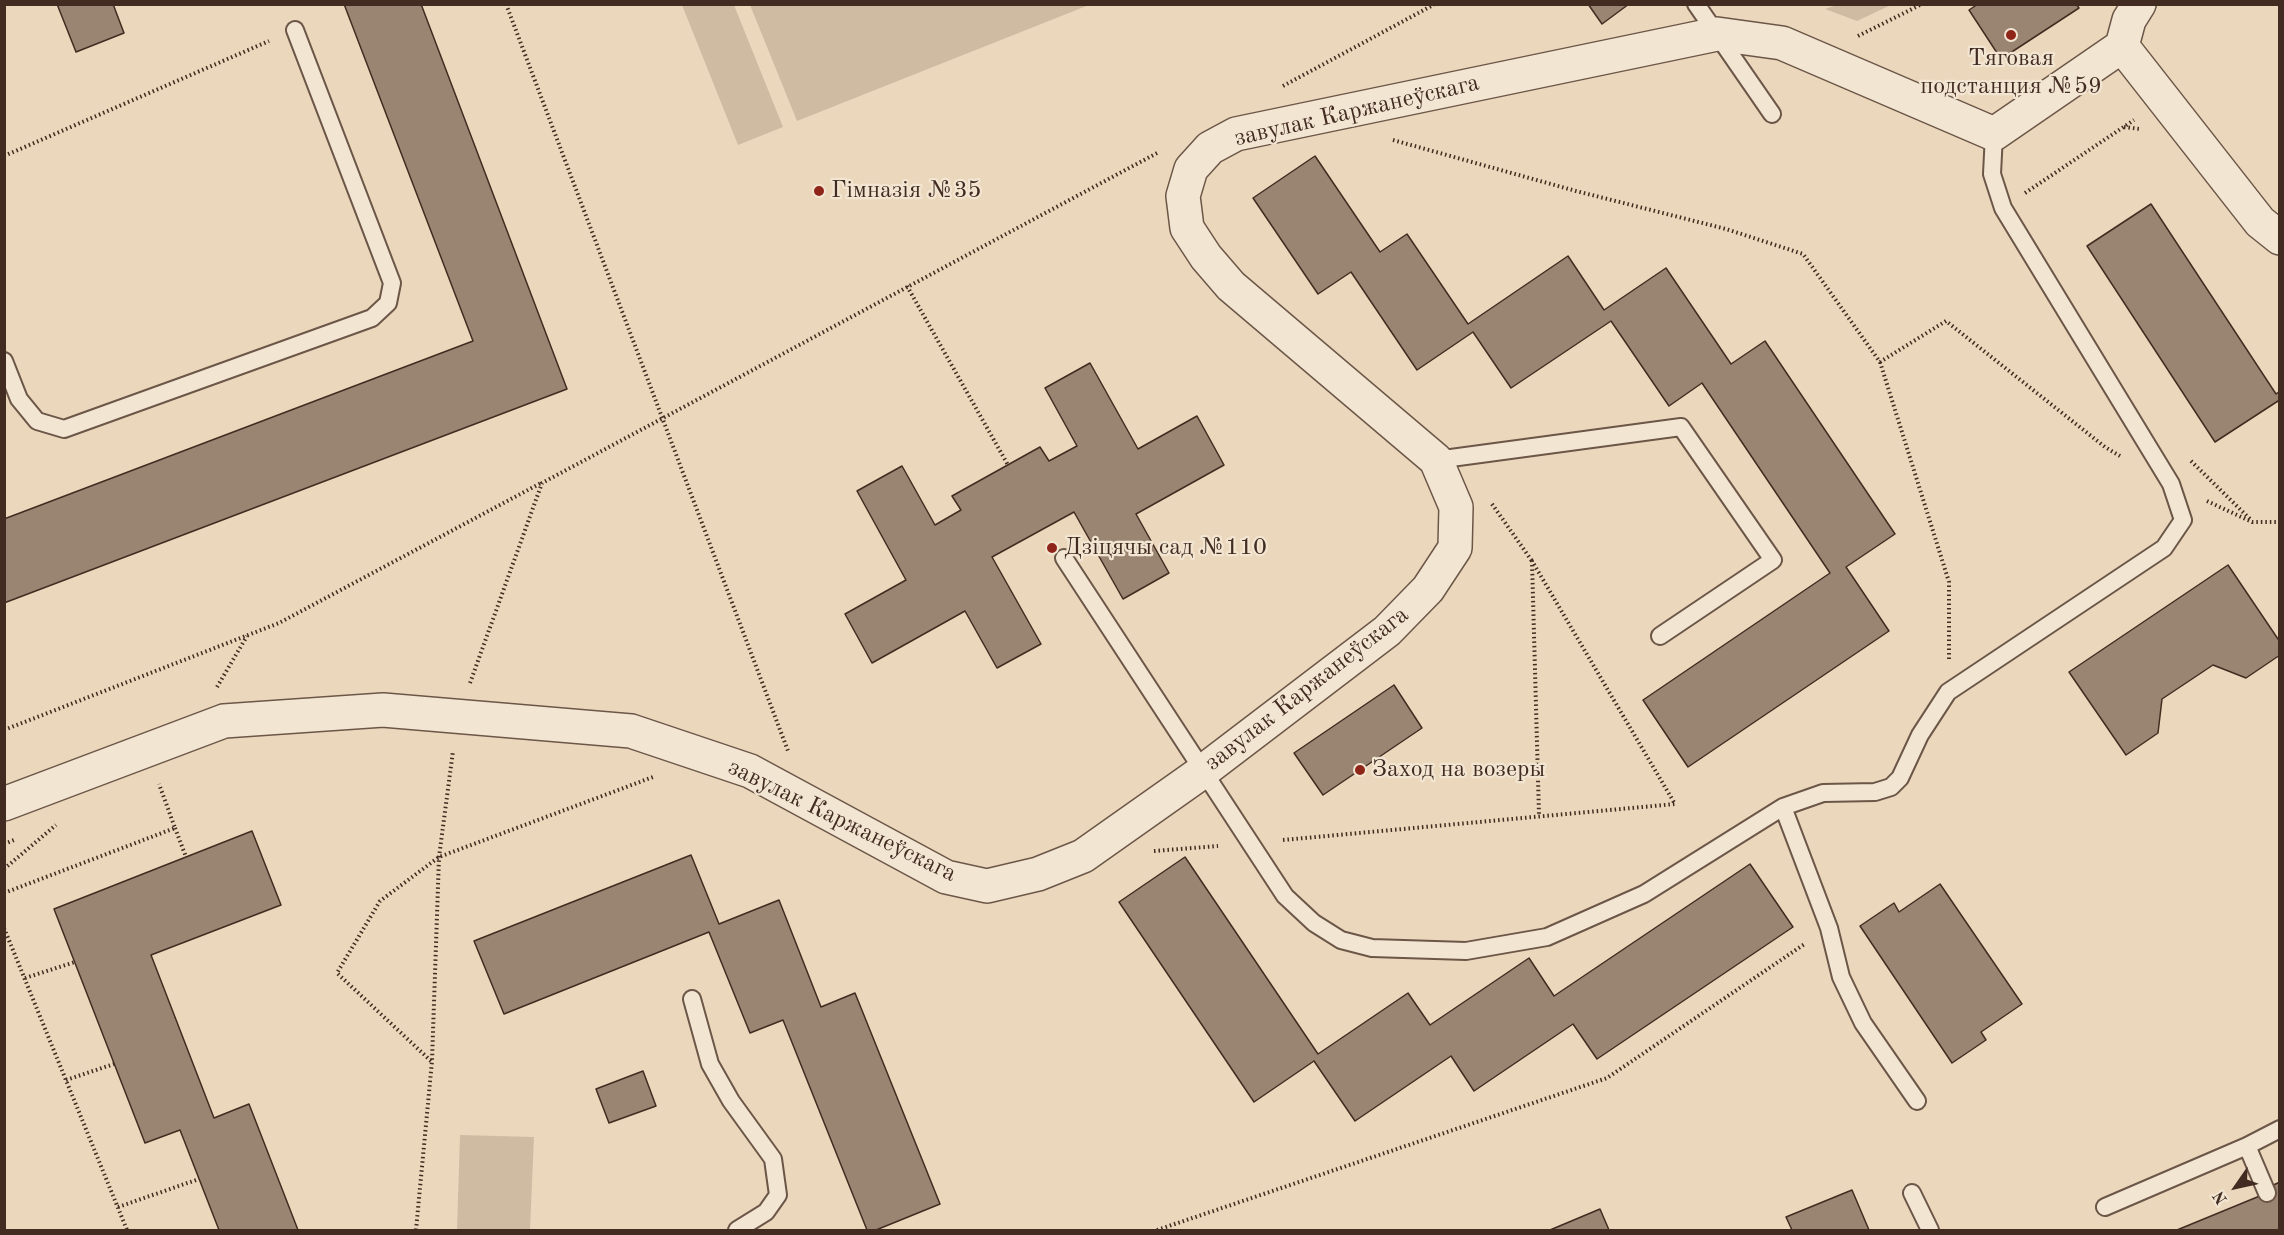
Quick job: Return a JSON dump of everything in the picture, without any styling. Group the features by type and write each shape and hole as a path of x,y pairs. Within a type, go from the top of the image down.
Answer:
{"street":[{"path":"1994,134 2122,46 2129,20 2139,4"},
{"name":"завулак Каржанеўскага","path":"4,804 224,721 383,710 458,715 631,731 750,771 946,877 987,886 1038,874 1083,856 1202,772 1387,631 1428,589 1455,548 1456,507 1448,459 1231,286 1206,257 1187,228 1183,196 1191,169 1210,148 1236,135 1717,34 1782,43 1994,134"},
{"path":"2122,46 2260,222 2280,238"}],"lane":[{"path":"1696,4 1772,114"},
{"path":"4,361 18,399 37,421 64,429 372,318 388,303 392,283 295,30"},
{"path":"1064,558 1285,896 1314,923 1341,940 1372,948 1466,951 1547,937 1644,894 1783,807 1823,793 1875,792 1891,787 1900,778 1920,735 1948,693 2164,548 2183,520 2171,484 2003,208 1992,174 1994,134"},
{"path":"1448,459 1681,427 1773,560 1660,636"},
{"path":"1783,807 1828,928 1842,977 1863,1023 1917,1101"},
{"path":"692,999 710,1064 731,1101 773,1159 778,1195 766,1212 737,1230"},
{"path":"2105,1207 2247,1146 2280,1129"},
{"path":"2247,1146 2267,1193"},
{"path":"1912,1193 1930,1230"}],"path":[{"path":"506,4 789,752"},
{"path":"1277,89 1435,4"},
{"path":"1855,38 1923,4"},
{"path":"4,156 295,30"},
{"path":"2003,208 2163,100"},
{"path":"1382,137 1576,191 1726,229 1803,254 1880,362 1949,582 1948,693"},
{"path":"4,730 279,623 1161,151"},
{"path":"907,286 1008,465"},
{"path":"1880,362 1946,321 2105,447 2124,458"},
{"path":"1448,459 1532,561 1676,804"},
{"path":"416,1230 432,1061 439,857 458,715 542,483"},
{"path":"2171,484 2252,522 2280,522"},
{"path":"1532,561 1539,816"},
{"path":"432,1061 337,973 380,901 439,857 678,767 684,747"},
{"path":"157,780 186,857"},
{"path":"4,869 61,820"},
{"path":"4,893 175,828"},
{"path":"4,928 127,1230"},
{"path":"1156,1230 1607,1078 1828,928"},
{"path":"25,978 75,962"},
{"path":"66,1080 114,1064"},
{"path":"118,1207 199,1179"}],"shaded area":[{"path":"682,5 734,5 783,127 738,145"},
{"path":"750,5 1089,5 797,121"},
{"path":"1837,5 1891,5 1857,21 1825,9"},
{"path":"460,1135 534,1137 530,1230 457,1230"}],"building":[{"path":"57,4 113,4 124,33 76,52"},
{"path":"344,4 421,4 567,389 4,603 4,519 473,341"},
{"path":"1588,4 1629,4 1602,24"},
{"name":"Тяговая подстанция №59","path":"1978,4 2076,4 2079,8 2001,59 1969,10"},
{"path":"1315,156 1380,252 1407,234 1468,324 1568,256 1604,310 1666,268 1731,364 1765,341 1895,534 1846,567 1889,631 1688,767 1643,700 1830,573 1702,383 1669,406 1611,321 1511,388 1473,332 1417,370 1351,272 1318,294 1253,198"},
{"path":"2151,204 2276,394 2280,391 2280,403 2278,401 2215,442 2087,246"},
{"path":"1090,363 1138,449 1197,416 1224,465 1136,514 1169,573 1123,599 1074,512 992,557 1041,644 997,668 965,611 872,663 845,614 906,580 857,491 902,466 935,525 961,510 952,496 1040,447 1049,461 1077,446 1045,388"},
{"path":"2228,565 2280,642 2280,655 2246,678 2213,665 2162,699 2158,733 2126,755 2069,672"},
{"path":"1394,685 1422,728 1323,795 1294,753"},
{"path":"252,831 281,905 151,955 214,1118 249,1104 298,1230 219,1230 180,1130 145,1143 54,909"},
{"path":"691,855 719,924 779,900 821,1007 855,993 940,1204 876,1230 867,1230 783,1020 750,1033 709,932 504,1014 474,941"},
{"path":"1185,857 1318,1054 1408,993 1430,1025 1529,958 1554,996 1750,864 1793,927 1597,1059 1573,1024 1474,1091 1451,1056 1355,1121 1314,1061 1254,1102 1119,902"},
{"path":"1940,884 2022,1004 1981,1032 1986,1040 1952,1063 1860,926 1894,903 1899,912"},
{"path":"643,1071 656,1106 609,1123 596,1089"},
{"path":"2280,1182 2280,1230 2177,1230 2267,1193 2269,1187"},
{"path":"1852,1190 1869,1230 1792,1230 1786,1217"},
{"path":"1600,1209 1609,1230 1550,1230"}],"place":[{"name":"Тяговая подстанция №59","path":"2011,35"},
{"name":"Гімназія №35","path":"819,191"},
{"name":"Дзіцячы сад №110","path":"1052,548"},
{"name":"Заход на возеры","path":"1360,770"}]}
